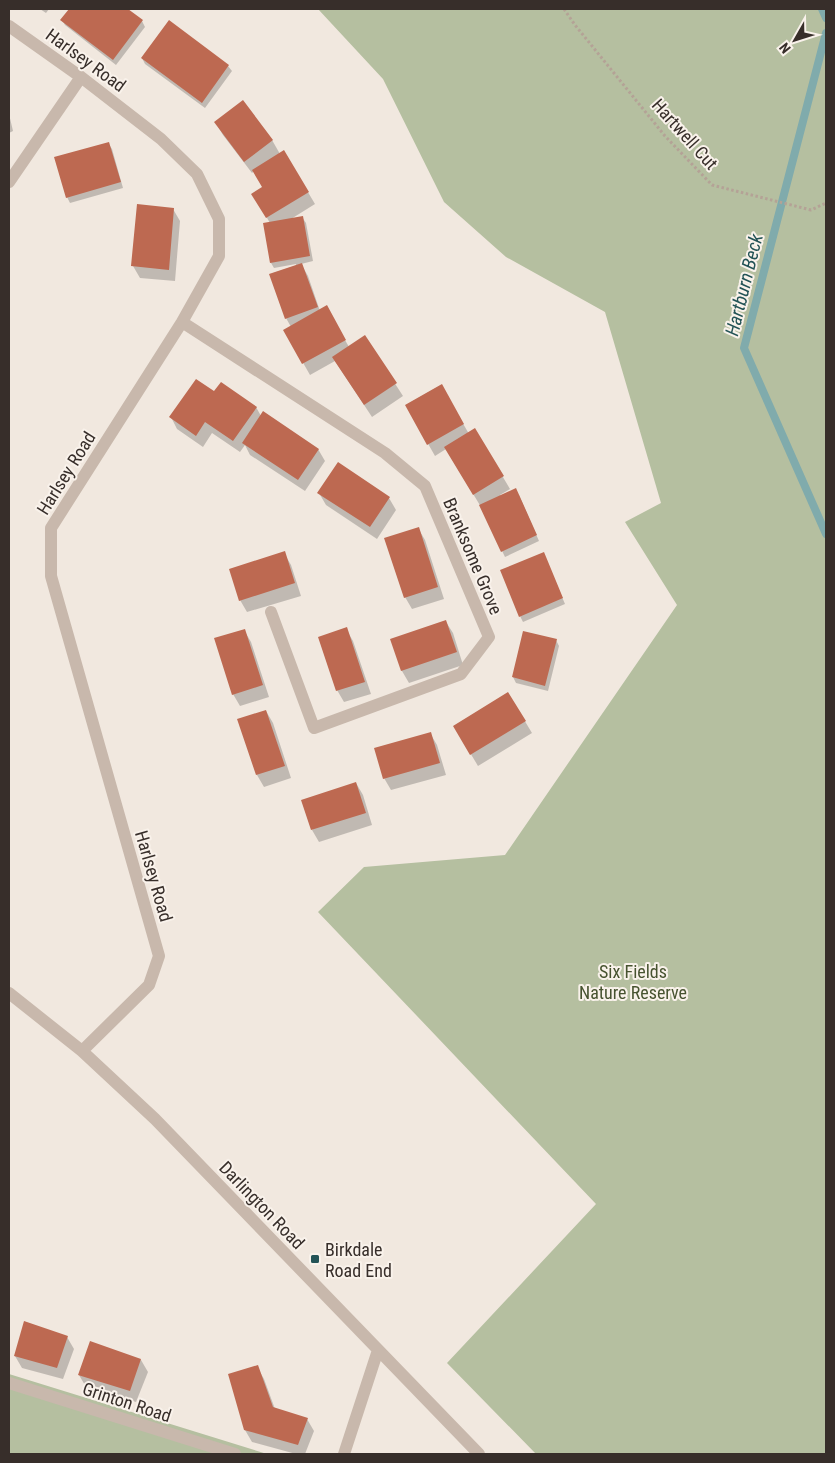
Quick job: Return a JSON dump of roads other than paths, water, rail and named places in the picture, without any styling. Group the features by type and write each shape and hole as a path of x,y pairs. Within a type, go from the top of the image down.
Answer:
{"street":[{"name":"Harlsey Road","path":"9,26 81,77 161,139 198,174 219,219 219,256 182,322 51,528 51,576 159,956 149,985 82,1051"},
{"path":"9,182 81,77"},
{"name":"Branksome Grove","path":"182,322 385,453 425,486 488,637 461,674 314,728 270,612"},
{"name":"Darlington Road","path":"9,993 82,1051 155,1119 479,1454"},
{"path":"344,1454 378,1350"},
{"name":"Grinton Road","path":"9,1383 235,1454"}],"waterway":[{"name":"Hartburn Beck","path":"822,9 826,18"},
{"name":"Hartburn Beck","path":"826,33 744,348 826,534"}],"place":[{"name":"Birkdale Road End","path":"315,1259"}],"park label":[{"name":"Six Fields Nature Reserve","path":"633,981"}]}
